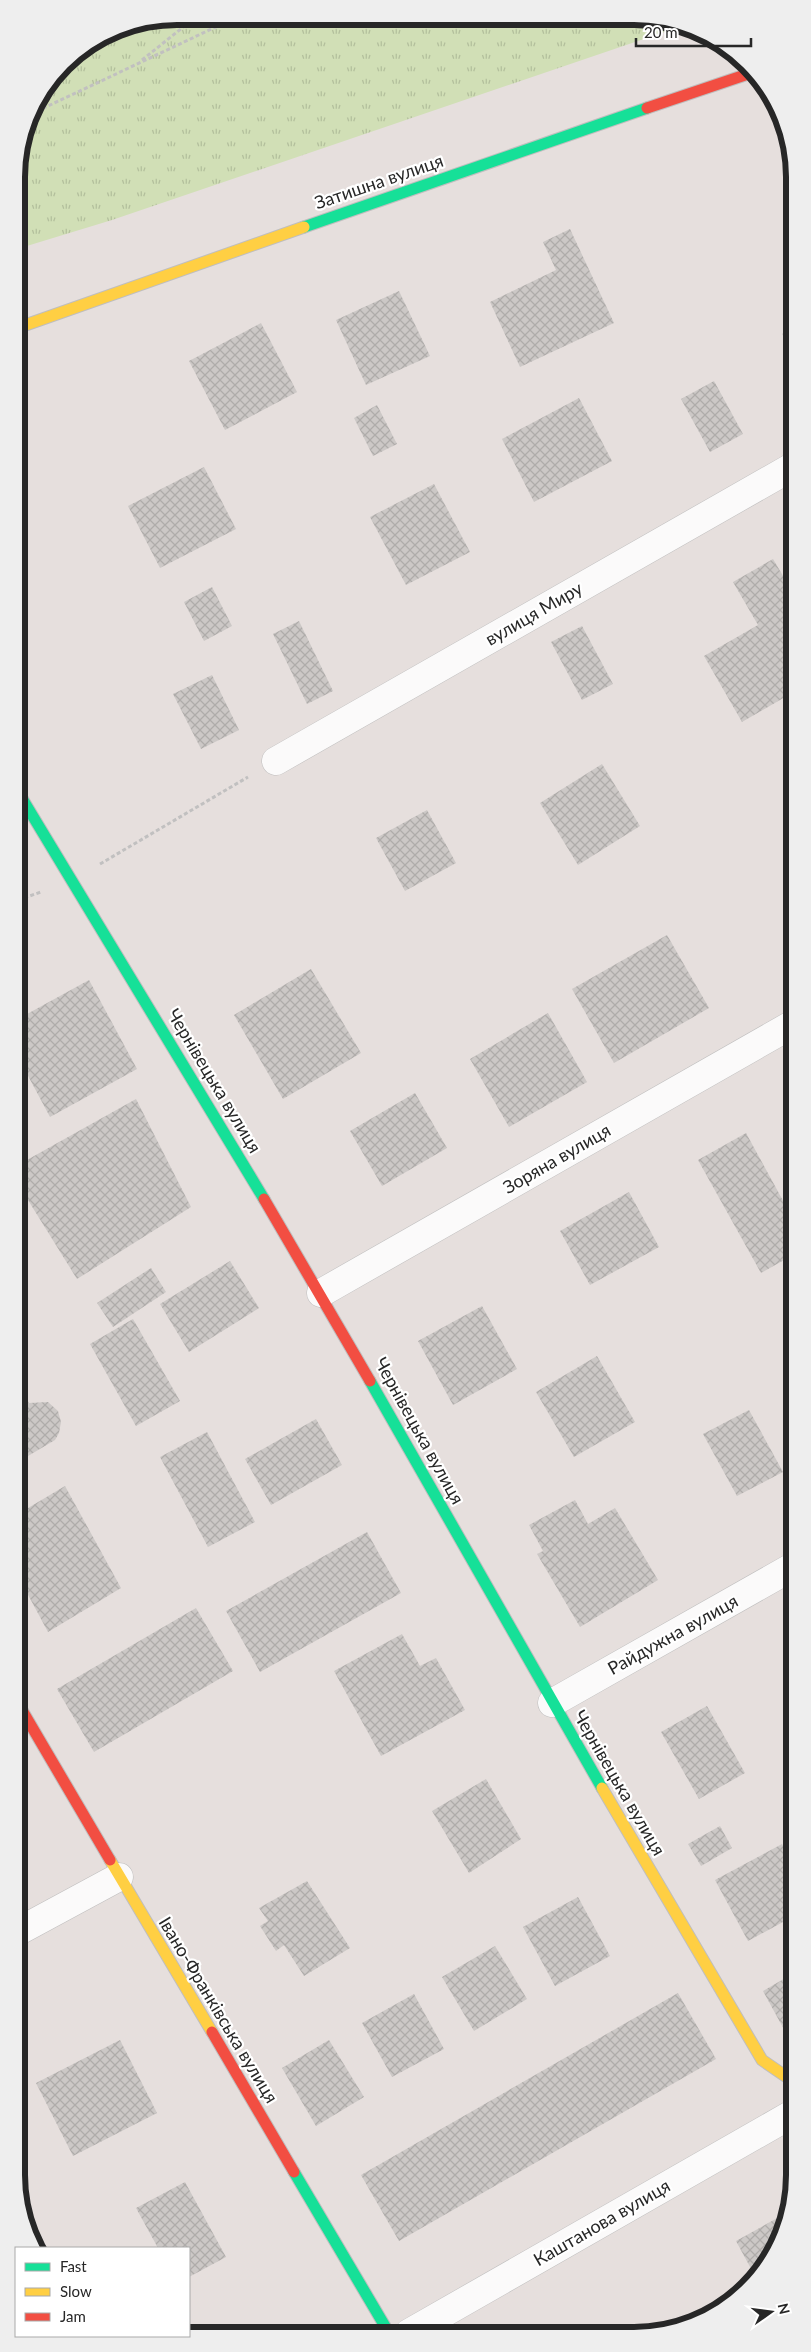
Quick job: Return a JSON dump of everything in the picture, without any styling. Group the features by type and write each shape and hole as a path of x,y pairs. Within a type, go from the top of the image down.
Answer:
{"street":[{"name":"Затишна вулиця","path":"25,325 571,133 746,75"},
{"name":"вулиця Миру","path":"276,761 786,470"},
{"name":"Чернівецька вулиця","path":"25,802 321,1293 552,1703 762,2060 786,2076"},
{"name":"Зоряна вулиця","path":"321,1293 786,1028"},
{"name":"Райдужна вулиця","path":"552,1703 786,1571"},
{"name":"Івано-Франківська вулиця","path":"25,1715 385,2327"},
{"path":"25,1928 119,1877"},
{"name":"Каштанова вулиця","path":"420,2327 786,2119"}],"path":[{"path":"137,64 186,25"},
{"path":"41,109 220,25"},
{"path":"72,881 276,761"}],"green space":[{"path":"177,25 634,25 654,26 671,30 112,220 25,247 25,167 30,138 37,119 45,101 56,85 85,56 128,33 157,26"}],"building":[{"path":"570,229 614,323 520,367 490,302 556,270 543,242"},
{"path":"399,291 430,356 366,385 336,320"},
{"path":"261,323 297,392 225,430 189,361"},
{"path":"786,332 786,340 782,334"},
{"path":"714,381 743,434 710,452 681,399"},
{"path":"579,398 612,461 534,502 502,439"},
{"path":"377,405 397,444 373,456 354,418"},
{"path":"204,467 236,529 160,568 128,506"},
{"path":"434,484 470,552 406,585 370,517"},
{"path":"773,559 786,581 786,696 742,722 704,656 758,625 733,582"},
{"path":"212,587 232,626 204,641 184,602"},
{"path":"299,621 333,691 307,704 273,634"},
{"path":"582,626 613,684 582,700 551,642"},
{"path":"212,675 239,730 201,749 173,694"},
{"path":"602,764 640,826 578,865 540,803"},
{"path":"427,810 456,863 405,891 376,838"},
{"path":"667,935 709,1008 614,1063 572,989"},
{"path":"311,969 361,1053 283,1099 234,1015"},
{"path":"89,980 137,1069 50,1117 25,1070 25,1015"},
{"path":"548,1013 587,1082 509,1127 470,1059"},
{"path":"415,1093 447,1148 382,1186 350,1131"},
{"path":"136,1099 191,1207 77,1279 25,1195 25,1161"},
{"path":"746,1133 786,1206 786,1259 761,1273 698,1160"},
{"path":"629,1192 659,1247 590,1285 560,1231"},
{"path":"230,1261 259,1308 189,1352 160,1304"},
{"path":"151,1268 166,1292 113,1327 97,1303"},
{"path":"482,1306 517,1369 453,1405 418,1341"},
{"path":"133,1319 180,1401 136,1426 90,1344"},
{"path":"597,1356 635,1422 574,1457 536,1392"},
{"path":"25,1396 29,1403 48,1402 58,1411 61,1422 59,1433 55,1440 25,1458"},
{"path":"749,1410 783,1472 737,1496 703,1434"},
{"path":"316,1419 342,1465 271,1505 245,1459"},
{"path":"207,1432 255,1522 208,1547 160,1457"},
{"path":"65,1486 121,1588 48,1632 25,1589 25,1510"},
{"path":"575,1500 588,1524 615,1508 658,1580 580,1627 537,1554 543,1551 529,1525"},
{"path":"367,1532 401,1593 260,1672 226,1611"},
{"path":"196,1608 233,1671 94,1752 57,1689"},
{"path":"402,1634 420,1666 436,1658 465,1710 381,1756 334,1671"},
{"path":"707,1706 745,1773 699,1799 661,1732"},
{"path":"486,1779 521,1839 469,1873 432,1811"},
{"path":"720,1826 732,1848 701,1866 688,1844"},
{"path":"782,1844 786,1851 786,1920 748,1941 715,1880"},
{"path":"307,1881 350,1948 304,1976 284,1945 276,1951 260,1926 268,1921 259,1908"},
{"path":"578,1897 610,1956 555,1986 523,1927"},
{"path":"495,1946 527,1999 474,2031 442,1977"},
{"path":"786,1978 786,2033 763,1991"},
{"path":"678,1993 716,2059 399,2241 361,2175"},
{"path":"414,1994 444,2049 392,2077 362,2023"},
{"path":"120,2040 157,2113 73,2156 36,2083"},
{"path":"329,2040 364,2097 316,2126 282,2068"},
{"path":"185,2182 226,2257 190,2276 190,2247 157,2247 136,2208"},
{"path":"780,2217 770,2242 752,2270 736,2241"}],"traffic: fast":[{"path":"304,227 647,108"},
{"path":"25,803 264,1199"},
{"path":"370,1381 602,1788"},
{"path":"294,2172 385,2327"}],"traffic: slow":[{"path":"25,325 304,227"},
{"path":"602,1788 762,2060 786,2076"},
{"path":"110,1860 212,2032"}],"traffic: jam":[{"path":"647,108 746,75"},
{"path":"264,1199 370,1381"},
{"path":"25,1715 110,1860"},
{"path":"212,2032 294,2172"}]}
